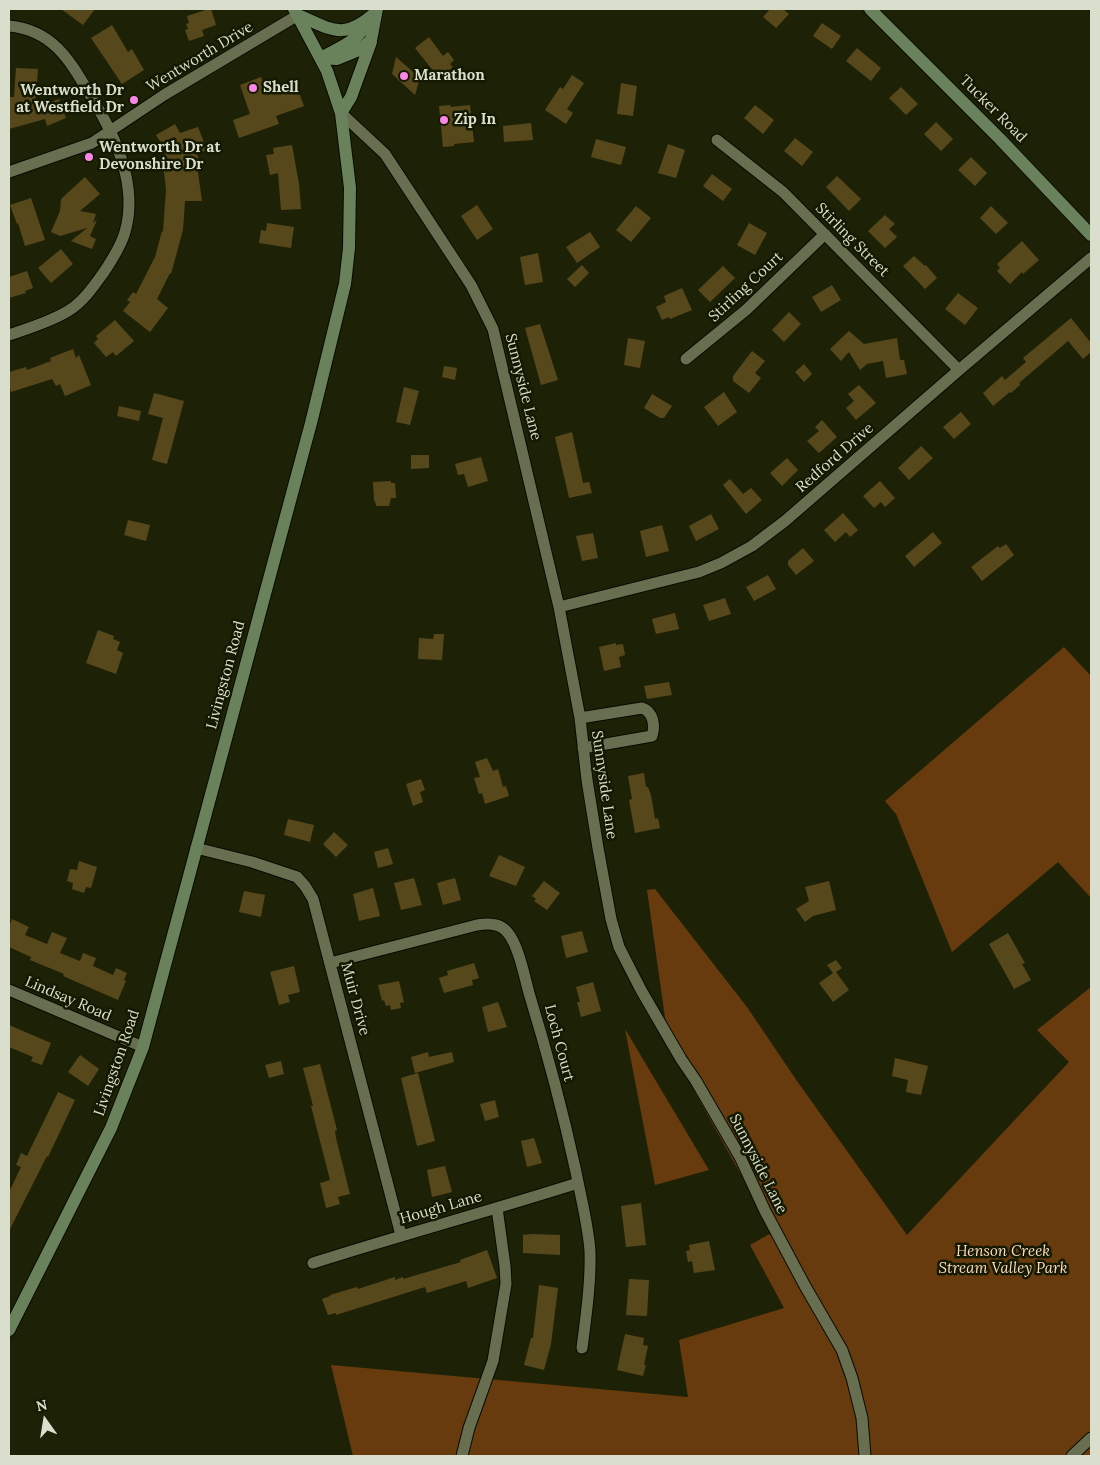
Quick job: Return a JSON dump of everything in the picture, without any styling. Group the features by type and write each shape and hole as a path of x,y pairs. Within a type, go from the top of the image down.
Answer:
{"main road":[{"name":"Tucker Road","path":"870,9 1000,139 1091,234"},
{"path":"296,12 332,30 352,28 373,22"},
{"name":"Livingston Road","path":"9,1330 111,1128 143,1047 308,432 345,284 349,248 350,188 341,113 336,93 321,58 296,12"},
{"path":"321,58 337,59 359,50 373,22"},
{"path":"321,58 358,37 373,22"},
{"path":"341,113 351,97 373,22"}],"street":[{"name":"Wentworth Drive","path":"9,172 80,148 296,12"},
{"path":"9,26 40,34 52,42 67,57 110,130 123,163 130,203 125,233 118,249 98,281 69,310 48,322 9,335"},
{"name":"Sunnyside Lane","path":"341,113 385,154 471,285 490,322 497,343 559,607 580,718 598,848 611,919 619,947 641,990 740,1157 765,1211 842,1350 852,1378 862,1418 865,1456"},
{"name":"Stirling Street","path":"718,140 775,185 959,370"},
{"name":"Stirling Court","path":"686,359 746,310 825,234"},
{"name":"Redford Drive","path":"559,607 700,572 721,564 752,546 807,502 1091,258"},
{"path":"580,718 642,708 651,715 654,728 652,736 583,748"},
{"name":"Muir Drive","path":"196,848 252,862 297,877 313,899 401,1235"},
{"name":"Loch Court","path":"330,963 477,925 492,924 503,927 512,939 534,1008 568,1138 588,1240 590,1261 589,1284 582,1348"},
{"name":"Lindsay Road","path":"9,990 143,1047"},
{"name":"Hough Lane","path":"313,1263 578,1183"},
{"path":"462,1456 469,1428 493,1362 506,1284 497,1208"},
{"path":"1072,1456 1091,1438"}],"green space":[{"path":"1064,647 1091,676 1091,898 1058,862 952,952 896,814 885,801"},
{"name":"Henson Creek Stream Valley Park","path":"655,889 747,1007 797,1081 907,1235 1069,1062 1037,1030 1091,987 1091,1456 353,1456 331,1365 688,1397 679,1340 784,1308 750,1245 773,1232 669,1046 647,890"},
{"path":"625,1029 709,1170 655,1185"}],"building":[{"path":"61,9 95,9 83,25"},
{"path":"211,9 216,25 202,30 204,36 189,41 185,30 188,29 186,24 189,23 187,16"},
{"path":"770,9 783,9 789,14 776,28 763,17"},
{"path":"822,23 841,36 832,49 813,36"},
{"path":"112,25 128,52 132,49 144,70 122,84 91,38"},
{"path":"429,37 443,56 448,52 454,60 450,64 453,67 439,78 415,48"},
{"path":"857,48 881,68 871,81 846,61"},
{"path":"396,57 420,78 415,95 392,74"},
{"path":"16,68 38,69 35,108 59,99 66,118 47,126 45,119 9,129 9,97 14,97"},
{"path":"572,75 584,83 567,109 573,113 566,124 545,110 560,87 563,89"},
{"path":"261,77 268,95 296,85 304,106 276,116 279,124 239,138 233,120 250,114 240,85"},
{"path":"621,83 637,86 633,116 617,114"},
{"path":"901,87 918,104 906,115 889,98"},
{"path":"450,105 451,107 470,105 474,142 443,147 439,106"},
{"path":"755,105 774,120 763,134 744,118"},
{"path":"936,122 953,139 941,151 924,134"},
{"path":"531,123 533,140 504,142 503,126"},
{"path":"175,124 180,133 198,127 207,150 197,154 200,165 197,165 202,201 185,201 183,230 171,274 157,299 168,308 150,332 123,311 130,302 127,300 133,292 136,294 155,257 163,232 166,189 163,164 171,163 159,145 161,143 156,135"},
{"path":"795,138 813,152 802,166 784,151"},
{"path":"596,139 626,147 621,165 591,157"},
{"path":"668,144 685,150 676,178 658,173"},
{"path":"292,145 299,184 301,209 281,210 278,173 270,175 266,155 274,154 273,148"},
{"path":"971,157 987,173 975,186 958,170"},
{"path":"712,174 732,189 723,201 703,186"},
{"path":"837,176 861,199 849,211 826,187"},
{"path":"85,177 100,194 80,211 96,214 93,223 97,220 90,236 96,239 92,249 71,241 87,228 60,236 51,232 60,211 61,199"},
{"path":"31,198 45,240 25,246 10,205"},
{"path":"477,205 493,229 477,240 461,216"},
{"path":"636,206 651,218 631,242 616,230"},
{"path":"991,206 1008,223 996,234 980,218"},
{"path":"885,215 895,224 889,229 897,237 885,248 868,231"},
{"path":"267,223 294,227 291,248 259,243 261,230 266,231"},
{"path":"749,223 767,233 755,255 737,245"},
{"path":"590,232 600,247 577,263 566,247"},
{"path":"1022,241 1039,260 1023,274 1022,272 1010,284 997,271 1000,268 997,264"},
{"path":"61,249 73,264 51,283 38,268"},
{"path":"538,253 543,282 525,285 520,257"},
{"path":"914,256 926,265 937,278 925,289 903,266"},
{"path":"582,265 589,273 575,287 567,279"},
{"path":"723,266 735,278 710,302 698,290"},
{"path":"27,271 33,288 25,291 26,293 9,298 9,277"},
{"path":"832,285 841,300 821,312 812,297"},
{"path":"682,288 692,310 670,319 669,317 662,320 656,307 666,302 664,296"},
{"path":"958,293 978,308 965,325 945,309"},
{"path":"789,312 801,324 784,342 772,330"},
{"path":"1071,318 1091,343 1091,352 1083,359 1068,341 1019,383 1021,384 1011,393 993,406 983,393 1002,376 1005,380 1026,362 1023,358"},
{"path":"115,320 134,341 116,356 113,352 106,357 94,343 98,339 96,336"},
{"path":"540,324 558,380 541,385 525,328"},
{"path":"849,331 864,344 897,338 900,360 904,360 907,374 886,378 883,361 867,364 860,370 849,352 841,361 830,349"},
{"path":"628,338 645,341 640,368 624,365"},
{"path":"73,349 76,358 79,355 91,385 65,396 60,384 56,386 52,379 11,392 9,372 26,367 27,370 51,361 50,358"},
{"path":"752,351 765,361 755,373 761,378 749,393 733,381 733,376"},
{"path":"804,364 812,374 804,382 795,372"},
{"path":"444,366 457,368 455,380 442,377"},
{"path":"859,385 876,403 856,420 846,408 854,401 848,394"},
{"path":"404,387 419,391 410,425 396,422"},
{"path":"724,392 737,412 718,426 704,407"},
{"path":"154,393 184,401 167,464 152,460 163,418 148,414"},
{"path":"652,394 672,406 664,418 660,418 644,408"},
{"path":"119,406 141,411 139,421 117,416"},
{"path":"961,412 971,424 954,439 943,427"},
{"path":"822,420 837,437 819,453 807,441 819,431 815,427"},
{"path":"572,432 583,483 589,482 592,493 569,498 555,437"},
{"path":"921,446 933,458 909,480 898,468"},
{"path":"411,455 429,455 429,468 411,469"},
{"path":"481,457 488,481 468,487 464,474 458,475 455,464"},
{"path":"787,458 798,470 782,486 770,473"},
{"path":"730,479 743,494 751,488 762,500 746,514 723,485"},
{"path":"391,481 391,483 395,483 396,498 391,498 389,506 376,506 373,482"},
{"path":"880,481 895,498 885,507 881,502 874,508 863,496"},
{"path":"843,513 858,530 850,537 846,532 835,542 824,530"},
{"path":"711,514 719,529 696,541 689,526"},
{"path":"128,520 150,525 146,541 124,535"},
{"path":"662,525 669,551 646,557 640,531"},
{"path":"933,532 942,543 914,567 905,556"},
{"path":"593,533 598,558 582,561 576,536"},
{"path":"1006,544 1014,555 982,581 971,567 998,546 1000,548"},
{"path":"803,548 814,561 796,575 788,565 788,561"},
{"path":"768,575 776,589 754,601 746,587"},
{"path":"725,598 731,614 709,621 703,605"},
{"path":"675,613 679,629 656,634 652,619"},
{"path":"98,630 114,636 113,639 120,642 117,650 123,653 116,674 86,663"},
{"path":"434,634 444,634 442,660 418,659 419,638 433,639"},
{"path":"616,643 616,645 623,644 625,655 619,657 621,667 604,671 599,647"},
{"path":"669,682 672,695 647,699 644,686"},
{"path":"487,758 493,771 498,769 503,787 506,786 509,796 485,804 482,793 479,794 474,778 480,777 475,762"},
{"path":"644,773 646,787 648,787 651,795 655,819 658,818 660,828 635,833 629,800 632,799 628,776"},
{"path":"421,779 425,790 420,792 423,802 413,806 406,784"},
{"path":"288,819 314,825 310,842 284,835"},
{"path":"334,832 348,845 336,857 323,844"},
{"path":"388,848 393,864 378,868 374,852"},
{"path":"499,855 525,867 516,886 489,876"},
{"path":"79,861 97,867 91,888 86,887 84,893 72,889 73,883 67,881 70,869 77,870"},
{"path":"414,878 422,905 401,910 394,883"},
{"path":"455,878 461,900 443,905 437,883"},
{"path":"544,881 560,893 547,910 534,901 536,899 532,896"},
{"path":"829,881 836,910 813,916 805,922 796,909 809,901 805,887"},
{"path":"373,888 380,916 359,921 353,894"},
{"path":"244,891 265,895 261,917 239,912"},
{"path":"12,919 29,927 25,935 47,944 52,932 67,938 60,953 80,961 83,953 96,958 93,966 113,975 116,968 127,973 124,980 126,981 118,1000 30,960 31,957 9,947 9,927"},
{"path":"582,931 588,952 566,958 561,936"},
{"path":"1008,933 1025,963 1022,964 1031,980 1014,989 989,944"},
{"path":"836,960 842,968 836,972 849,990 833,1002 819,983 833,973 827,965"},
{"path":"474,963 479,978 472,980 473,985 444,993 439,978 448,975 447,971"},
{"path":"294,966 300,992 288,995 290,1002 279,1005 270,972"},
{"path":"399,981 404,1002 400,1003 401,1008 391,1010 390,1005 386,1006 384,1000 382,1001 378,985"},
{"path":"593,982 601,1011 581,1017 576,987"},
{"path":"498,1002 507,1027 488,1032 482,1007"},
{"path":"9,1025 51,1043 42,1065 31,1061 33,1057 9,1047"},
{"path":"428,1052 429,1057 452,1052 454,1062 415,1073 411,1057"},
{"path":"80,1055 99,1069 88,1086 68,1072"},
{"path":"895,1058 928,1066 921,1095 906,1092 908,1080 892,1076"},
{"path":"281,1061 284,1074 269,1078 265,1065"},
{"path":"320,1064 337,1130 335,1131 336,1138 350,1194 338,1197 340,1204 326,1208 320,1183 330,1180 303,1068"},
{"path":"418,1073 435,1141 417,1146 401,1078"},
{"path":"58,1092 75,1100 48,1157 9,1231 9,1192 21,1167 16,1165 21,1153 27,1156"},
{"path":"495,1100 499,1117 485,1121 480,1104"},
{"path":"534,1138 542,1163 527,1167 521,1141"},
{"path":"445,1166 452,1192 432,1197 427,1170"},
{"path":"641,1203 646,1245 626,1247 621,1206"},
{"path":"523,1235 560,1235 560,1255 523,1253"},
{"path":"709,1241 715,1270 694,1273 692,1261 688,1262 686,1251 690,1250 689,1245"},
{"path":"487,1250 497,1278 468,1288 466,1281 427,1293 425,1287 336,1315 336,1313 328,1315 322,1299 357,1287 358,1289 395,1277 395,1280 403,1277 403,1279 461,1262 460,1260"},
{"path":"629,1279 649,1280 647,1316 626,1315"},
{"path":"539,1285 558,1288 551,1344 544,1370 524,1365 531,1338 533,1338"},
{"path":"625,1334 644,1338 643,1345 648,1346 643,1376 617,1370"}],"place":[{"name":"Marathon","path":"404,76"},
{"name":"Shell","path":"253,88"},
{"name":"Wentworth Dr at Westfield Dr","path":"134,100"},
{"name":"Zip In","path":"444,120"},
{"name":"Wentworth Dr at Devonshire Dr","path":"89,157"}]}
